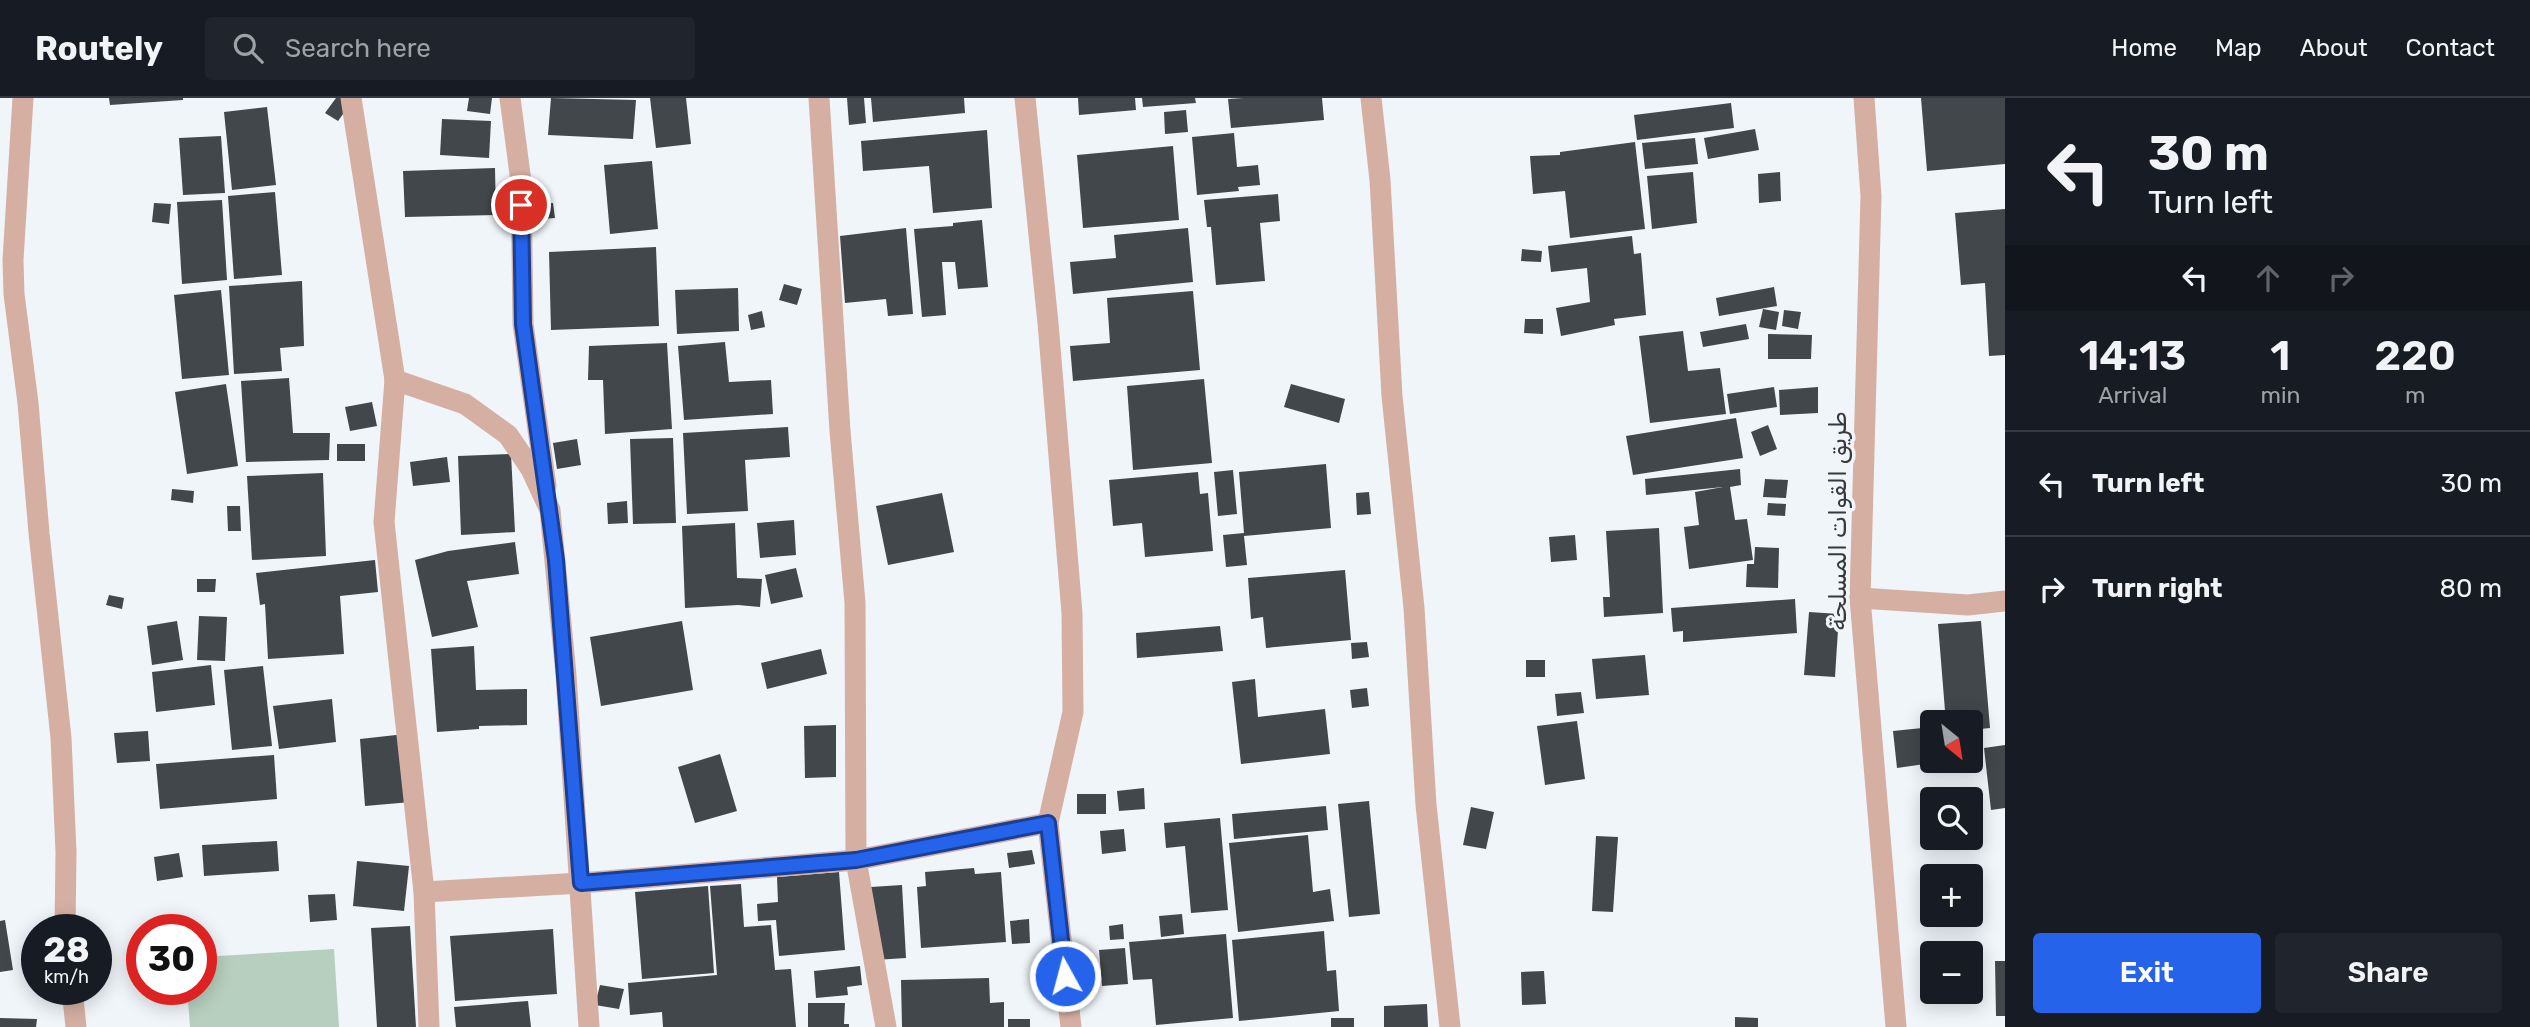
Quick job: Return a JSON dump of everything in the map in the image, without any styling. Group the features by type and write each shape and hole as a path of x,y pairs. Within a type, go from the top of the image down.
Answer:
{"street":[{"path":"23,98 13,260 14,294 28,403 61,738 66,852 65,914"},
{"path":"351,98 394,380 384,522 424,892 429,1027"},
{"path":"510,98 521,182 523,324 550,510 566,675 589,1027"},
{"path":"819,98 839,417 855,603 856,860 886,1027"},
{"path":"1025,98 1048,323 1072,612 1073,712 1048,823 1071,1027"},
{"path":"1371,98 1380,180 1392,396 1414,608 1426,805 1450,1027"},
{"name":"طريق القوات المسلحة","path":"1864,98 1871,196 1860,598 1896,1027"},
{"path":"394,380 465,404 509,435 531,469 550,510"},
{"path":"1860,598 1968,605 2005,601"},
{"path":"424,892 581,883 856,860 1048,823"},
{"path":"74,1005 76,1027"}],"green space":[{"path":"334,949 339,1027 190,1027 188,1005 217,1005 217,956"}],"building":[{"path":"109,98 183,98 183,100 110,105"},
{"path":"336,98 344,98 351,103 338,121 325,113"},
{"path":"469,98 492,98 490,114 467,111"},
{"path":"551,98 636,100 633,139 548,135"},
{"path":"650,98 686,98 691,144 656,148"},
{"path":"847,98 864,98 866,123 849,125"},
{"path":"871,98 964,98 965,113 873,122"},
{"path":"1078,98 1135,98 1136,110 1079,115"},
{"path":"1142,98 1195,98 1196,103 1143,107"},
{"path":"1322,98 1324,120 1231,128 1228,99"},
{"path":"1921,98 2005,98 2005,164 1927,171"},
{"path":"1731,103 1734,128 1637,140 1634,115"},
{"path":"267,107 276,185 232,190 224,112"},
{"path":"1186,110 1188,132 1165,134 1164,112"},
{"path":"442,119 491,121 489,158 440,155"},
{"path":"1755,129 1759,150 1708,159 1704,138"},
{"path":"987,130 992,208 933,213 929,166 863,171 861,141"},
{"path":"1234,133 1237,167 1258,165 1260,185 1238,187 1239,191 1197,195 1192,137"},
{"path":"221,136 225,193 183,195 179,138"},
{"path":"1695,138 1698,164 1645,169 1642,143"},
{"path":"1635,142 1645,229 1570,238 1565,191 1533,194 1530,156 1560,155 1560,152"},
{"path":"1173,146 1179,220 1083,228 1077,155"},
{"path":"652,161 658,229 610,234 604,165"},
{"path":"495,168 496,215 405,217 403,171"},
{"path":"1693,172 1697,223 1652,229 1647,176"},
{"path":"1780,172 1781,201 1759,203 1758,174"},
{"path":"275,192 282,275 234,279 228,196"},
{"path":"1278,194 1280,221 1260,223 1265,281 1216,285 1211,227 1207,227 1204,200"},
{"path":"222,200 227,280 182,284 177,202"},
{"path":"154,203 171,204 169,224 152,222"},
{"path":"553,203 555,218 541,219 539,204"},
{"path":"2005,209 2005,355 1989,356 1985,283 1961,285 1955,213"},
{"path":"982,220 988,287 958,289 955,262 942,262 946,315 922,317 914,229 953,226 953,223"},
{"path":"906,228 913,314 888,316 886,299 845,303 840,236"},
{"path":"1188,228 1193,282 1073,294 1070,262 1116,258 1114,235"},
{"path":"1632,236 1634,254 1641,253 1646,315 1614,319 1615,325 1561,336 1556,308 1590,302 1587,268 1551,272 1548,246"},
{"path":"656,247 659,326 551,330 549,252"},
{"path":"1522,249 1542,251 1541,262 1521,261"},
{"path":"302,281 304,346 280,348 282,371 234,374 229,286"},
{"path":"784,284 802,289 797,305 779,300"},
{"path":"1774,287 1777,306 1719,316 1716,298"},
{"path":"738,288 739,331 677,334 675,290"},
{"path":"221,290 229,375 182,379 174,295"},
{"path":"1193,291 1200,370 1073,381 1070,346 1110,343 1107,298"},
{"path":"1763,309 1779,312 1776,330 1759,327"},
{"path":"1784,310 1801,312 1798,329 1782,326"},
{"path":"762,311 765,327 751,330 748,315"},
{"path":"1525,319 1543,319 1543,334 1524,333"},
{"path":"1746,324 1749,339 1703,347 1700,332"},
{"path":"1683,331 1688,371 1720,368 1726,414 1650,423 1639,336"},
{"path":"1768,334 1812,335 1811,359 1768,359"},
{"path":"725,342 729,382 771,380 773,414 684,420 678,346"},
{"path":"667,343 672,429 605,434 603,380 588,380 589,346"},
{"path":"289,378 293,433 330,433 329,460 246,462 241,381"},
{"path":"1204,379 1212,463 1133,470 1127,386"},
{"path":"226,384 238,466 187,474 175,392"},
{"path":"1291,384 1345,399 1339,423 1284,407"},
{"path":"1774,387 1777,407 1730,414 1727,394"},
{"path":"1818,387 1818,413 1780,415 1779,390"},
{"path":"372,402 377,426 350,431 345,407"},
{"path":"1736,418 1743,458 1633,475 1626,436"},
{"path":"1768,425 1777,449 1760,456 1751,432"},
{"path":"788,427 790,457 745,460 748,511 687,514 683,433"},
{"path":"673,438 676,523 633,524 630,439"},
{"path":"577,439 581,465 557,469 553,443"},
{"path":"337,444 365,444 365,461 337,461"},
{"path":"511,454 515,532 461,535 458,456"},
{"path":"447,457 450,482 413,486 410,462"},
{"path":"1326,464 1331,528 1244,536 1247,565 1226,567 1223,535 1244,533 1239,472"},
{"path":"1740,469 1741,485 1730,487 1735,520 1747,519 1753,560 1689,569 1684,527 1699,525 1695,492 1723,487 1646,495 1645,479"},
{"path":"1233,470 1237,514 1218,516 1214,472"},
{"path":"1198,472 1200,494 1208,493 1213,551 1145,557 1142,523 1113,526 1109,480"},
{"path":"323,473 326,556 252,560 247,476"},
{"path":"1765,479 1788,480 1786,498 1763,497"},
{"path":"172,489 194,491 193,503 171,500"},
{"path":"1369,492 1371,514 1357,515 1356,493"},
{"path":"942,493 954,552 888,565 876,506"},
{"path":"627,501 628,523 608,524 607,503"},
{"path":"1768,503 1786,504 1785,516 1767,515"},
{"path":"227,506 240,506 241,531 228,531"},
{"path":"794,520 796,555 760,558 757,523"},
{"path":"735,523 737,578 762,579 760,607 738,605 685,608 682,526"},
{"path":"1659,528 1663,613 1604,617 1603,597 1610,597 1606,531"},
{"path":"1575,535 1577,560 1551,562 1549,537"},
{"path":"515,542 519,574 467,581 478,627 432,637 415,560 448,551"},
{"path":"1755,547 1779,548 1778,588 1746,587 1747,564 1754,564"},
{"path":"375,560 378,592 340,596 344,654 268,659 265,604 260,605 256,573"},
{"path":"796,568 803,597 771,604 765,575"},
{"path":"1345,570 1351,640 1266,648 1263,617 1251,619 1248,578"},
{"path":"197,579 216,579 215,592 197,592"},
{"path":"109,595 124,598 122,609 106,605"},
{"path":"1795,599 1797,633 1683,642 1683,631 1673,632 1671,608"},
{"path":"1809,612 1839,614 1835,677 1804,675"},
{"path":"199,616 227,617 225,661 197,660"},
{"path":"177,621 183,660 152,665 147,626"},
{"path":"682,621 693,690 601,706 590,637"},
{"path":"1981,621 1990,728 1983,729 1983,710 1945,710 1938,624"},
{"path":"1220,626 1223,651 1137,658 1136,633"},
{"path":"1367,642 1369,657 1352,659 1351,643"},
{"path":"474,646 476,690 527,689 527,725 479,726 479,729 437,732 431,649"},
{"path":"821,649 827,674 767,689 761,663"},
{"path":"1645,655 1649,695 1596,699 1592,659"},
{"path":"1526,660 1545,660 1545,677 1526,677"},
{"path":"211,665 215,705 156,712 152,672"},
{"path":"263,666 272,746 232,750 224,670"},
{"path":"1255,679 1258,717 1325,709 1330,754 1241,764 1232,682"},
{"path":"1367,688 1369,706 1352,708 1350,690"},
{"path":"1581,692 1584,713 1557,716 1555,694"},
{"path":"332,699 336,742 279,749 273,706"},
{"path":"1577,721 1585,779 1545,785 1537,726"},
{"path":"836,725 836,777 805,778 804,726"},
{"path":"1920,728 1920,765 1897,768 1893,731"},
{"path":"148,731 150,761 117,763 114,733"},
{"path":"405,734 411,802 365,806 360,739"},
{"path":"2005,745 2005,808 1991,810 1984,748"},
{"path":"720,754 737,811 695,823 678,767"},
{"path":"274,755 277,799 160,809 156,764"},
{"path":"1144,788 1145,809 1119,811 1117,791"},
{"path":"1077,794 1106,794 1106,814 1077,814"},
{"path":"1369,801 1380,914 1349,917 1338,804"},
{"path":"1326,806 1328,830 1234,839 1232,814"},
{"path":"1471,807 1494,812 1486,849 1463,845"},
{"path":"1220,818 1228,910 1191,913 1185,846 1166,848 1164,823"},
{"path":"1124,829 1126,851 1102,854 1100,831"},
{"path":"1308,835 1313,892 1330,889 1334,921 1238,932 1229,843"},
{"path":"1596,836 1618,837 1613,912 1592,911"},
{"path":"277,841 279,871 204,876 202,845"},
{"path":"1032,850 1035,864 1009,868 1007,853"},
{"path":"179,853 183,877 157,881 154,857"},
{"path":"357,861 409,866 404,911 353,906"},
{"path":"974,868 975,874 1001,872 1006,942 921,948 917,887 926,886 925,872"},
{"path":"839,872 845,950 779,956 776,920 758,921 757,904 778,902 777,877"},
{"path":"741,884 744,927 771,925 775,970 791,969 796,1027 663,1027 662,1012 630,1015 628,983 717,975 710,886"},
{"path":"902,885 906,958 875,960 871,887"},
{"path":"708,886 714,973 642,979 635,892"},
{"path":"335,894 337,920 310,922 308,895"},
{"path":"1182,914 1184,934 1161,937 1159,916"},
{"path":"1029,919 1030,943 1012,944 1010,921"},
{"path":"5,920 13,970 0,972 0,921"},
{"path":"1123,924 1124,939 1110,940 1109,926"},
{"path":"410,926 416,1027 377,1027 371,928"},
{"path":"553,929 557,994 455,1001 450,936"},
{"path":"1324,931 1327,971 1336,970 1339,1011 1239,1021 1232,940"},
{"path":"1226,934 1233,1018 1156,1025 1152,979 1133,980 1129,942"},
{"path":"1125,948 1128,984 1102,986 1099,950"},
{"path":"1995,961 2005,961 2005,1016 1996,1016"},
{"path":"860,966 862,985 847,987 848,995 816,998 814,971"},
{"path":"1544,971 1546,1004 1522,1005 1521,972"},
{"path":"989,978 990,1003 1004,1002 1004,1027 902,1027 901,980"},
{"path":"600,985 624,989 619,1009 595,1005"},
{"path":"528,1001 531,1027 456,1027 454,1007"},
{"path":"808,1003 845,1003 844,1024 849,1024 849,1027 808,1027"},
{"path":"1427,1004 1428,1027 1384,1027 1384,1006"},
{"path":"1735,1017 1758,1018 1758,1027 1735,1027"},
{"path":"0,1018 37,1019 36,1027 0,1027"},
{"path":"1331,1018 1354,1018 1354,1027 1331,1027"},
{"path":"1008,1019 1030,1019 1030,1027 1008,1027"}],"route":[{"path":"521,205 523,324 556,560 581,883 856,860 1048,823 1065,976"}]}
